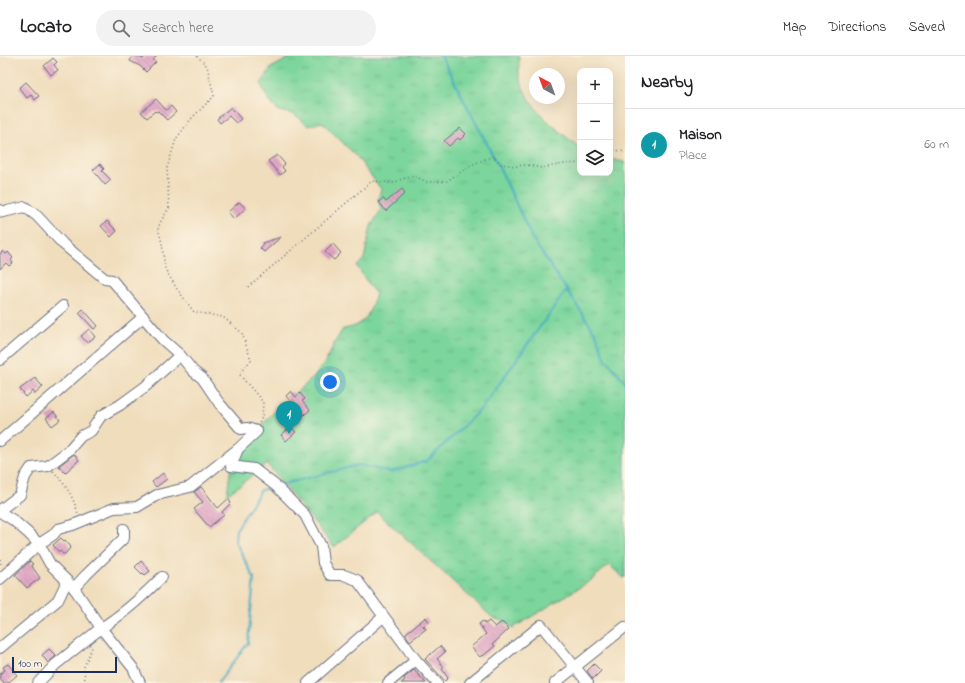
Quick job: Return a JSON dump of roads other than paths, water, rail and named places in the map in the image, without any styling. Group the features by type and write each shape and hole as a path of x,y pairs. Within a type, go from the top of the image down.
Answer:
{"street":[{"path":"0,210 3,212 25,207 37,216 63,244 105,279 112,280 163,340 180,354 193,371 202,378 219,403 241,429 247,428 257,431 238,449 232,452 218,467 190,488 157,495 137,507 114,508 58,529 53,535 39,544 0,579"},
{"path":"0,360 63,306"},
{"path":"0,440 143,317"},
{"path":"140,683 133,668 101,628 71,585 50,564 39,544 18,524 0,511 20,495 25,477 31,468 48,466 68,451 81,436 91,431 101,416 120,405 146,386 180,354"},
{"path":"238,449 231,466 254,469 268,478 286,495 305,516 321,546 323,563 330,575 344,575 356,580 416,660 437,683"},
{"path":"0,648 58,600 71,585 86,575 124,538 124,529"},
{"path":"38,683 60,660 121,614 162,577"},
{"path":"308,683 383,617"},
{"path":"470,683 541,625 588,683"},
{"path":"555,683 625,627"},
{"path":"388,683 416,660"}],"waterway":[{"path":"441,56 502,173 532,238 596,334 605,358 625,382"},
{"path":"280,485 359,465 391,472 427,461 482,408 567,289"},
{"path":"218,683 248,643 254,578 235,541 236,530 261,490 272,487"}],"place":[{"name":"Maison","path":"289,434"}]}
